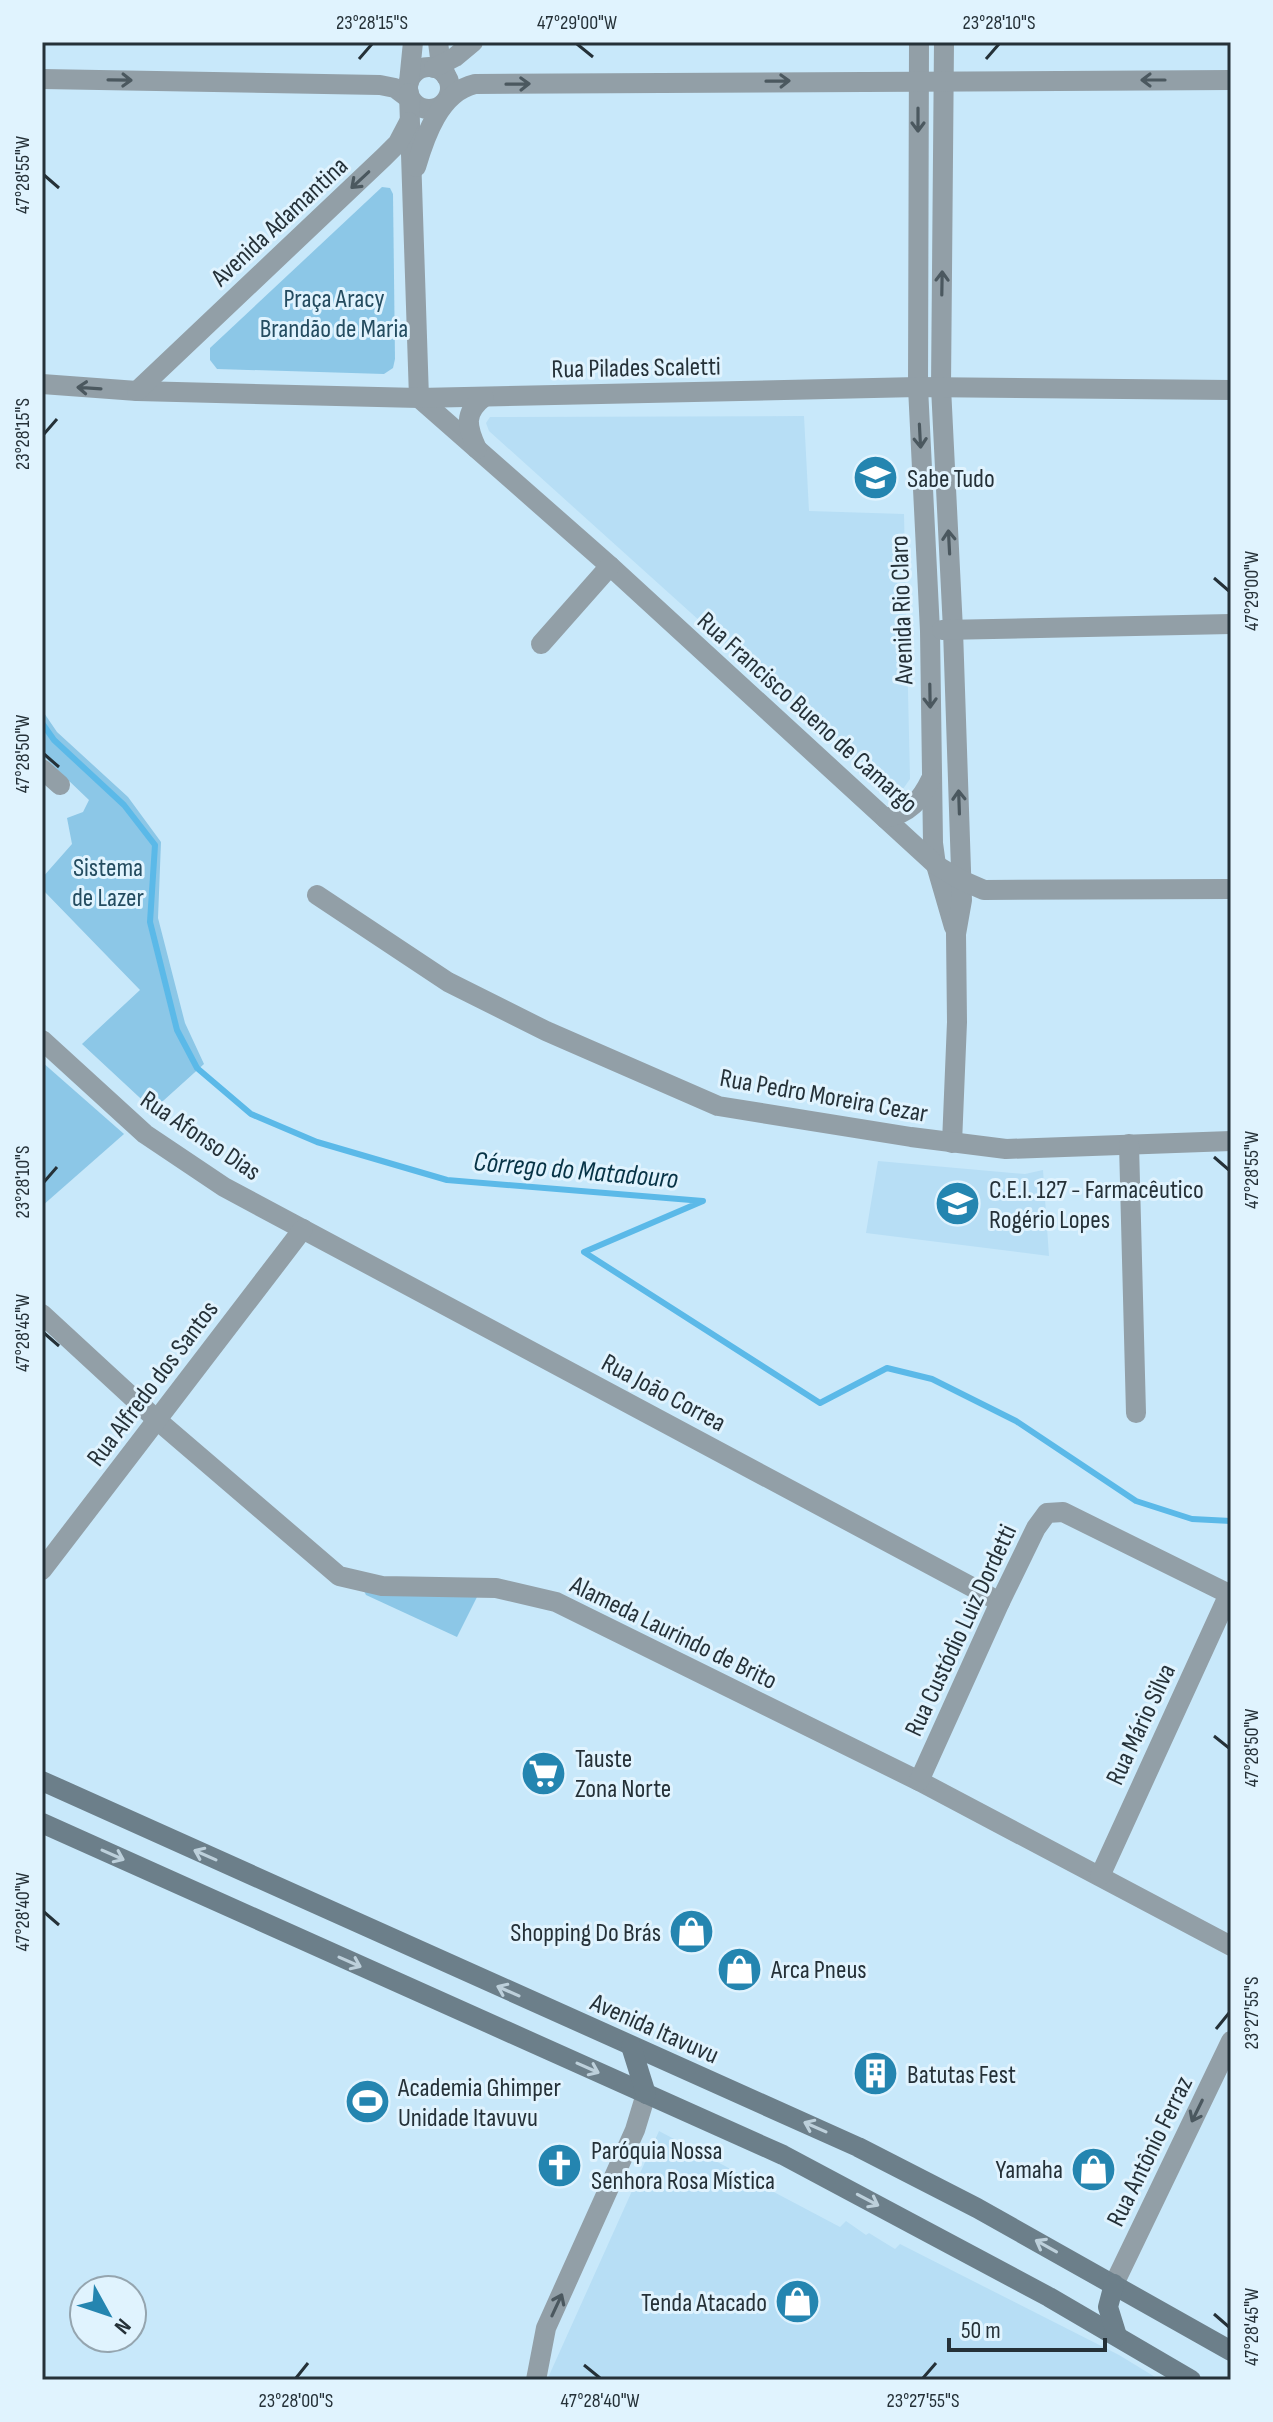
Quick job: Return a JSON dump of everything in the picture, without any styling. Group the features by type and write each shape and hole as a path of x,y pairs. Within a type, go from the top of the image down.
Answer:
{"main road":[{"name":"Avenida Itavuvu","path":"42,1781 858,2147 977,2208 1231,2351"},
{"path":"42,1823 783,2155 1036,2290 1191,2380"},
{"path":"631,2046 646,2094"},
{"path":"1114,2284 1108,2307 1117,2336"}],"street":[{"path":"413,42 409,94 419,398"},
{"path":"412,187 419,155 450,90 441,71 438,42"},
{"path":"441,71 473,42"},
{"name":"Avenida Rio Claro","path":"919,42 918,387 930,631 931,779 936,865 956,934"},
{"name":"Avenida Rio Claro","path":"944,42 941,387 962,900 956,934 957,1022 952,1143"},
{"path":"409,94 415,73 425,68 441,71"},
{"path":"42,79 380,85 409,94 421,108 428,109 440,106 457,91 475,84 1231,80"},
{"name":"Avenida Adamantina","path":"137,391 398,143 410,121"},
{"path":"176,353 172,371 174,380 178,387 188,392"},
{"name":"Rua Pilades Scaletti","path":"42,384 137,391 419,398 918,387 1231,390"},
{"path":"477,449 470,434 469,418 471,409 484,397"},
{"name":"Rua Francisco Bueno de Camargo","path":"419,398 610,566 936,865 984,890 1231,889"},
{"path":"541,644 610,566"},
{"path":"930,631 1231,624"},
{"path":"42,769 60,785"},
{"path":"885,818 902,814 915,806 931,779"},
{"name":"Rua Pedro Moreira Cezar","path":"317,895 448,982 546,1031 718,1106 1006,1149 1231,1141"},
{"name":"Rua Afonso Dias","path":"42,1040 145,1134 224,1187 303,1229"},
{"path":"1129,1144 1136,1413"},
{"name":"Rua Alfredo dos Santos","path":"44,1562 303,1229"},
{"name":"Rua João Correa","path":"303,1229 1000,1602"},
{"name":"Alameda Laurindo de Brito","path":"42,1314 157,1420 339,1576 382,1586 496,1588 556,1602 919,1781 1231,1946"},
{"name":"Rua Custódio Luiz Dordetti","path":"919,1781 1000,1602 1036,1528 1047,1513 1063,1512 1230,1594"},
{"name":"Rua Mário Silva","path":"1100,1876 1230,1594"},
{"name":"Rua Antônio Ferraz","path":"1114,2284 1231,2041"},
{"path":"536,2380 546,2328 623,2159 646,2094"}],"shaded area":[{"path":"804,416 809,511 904,514 910,779 903,789 891,793 489,431 486,423 490,417"},
{"name":"C.E.I. 127 - Farmacêutico Rogério Lopes","path":"878,1161 1025,1174 1043,1170 1049,1256 866,1233"},
{"name":"Tenda Atacado","path":"659,2131 840,2227 846,2221 895,2249 900,2244 1119,2355 1160,2380 547,2380"}],"green space":[{"name":"Praça Aracy Brandão de Maria","path":"382,187 390,188 393,194 393,368 384,374 217,369 210,360 210,348"},
{"name":"Sistema de Lazer","path":"42,710 57,732 128,797 161,842 158,918 185,1023 204,1064 153,1110 82,1044 140,990 42,889 42,878 72,844 67,818 83,812 89,800 42,755"},
{"path":"42,1062 124,1134 42,1206"},
{"path":"364,1591 477,1597 457,1637 366,1595"}],"waterway":[{"name":"Córrego do Matadouro","path":"42,723 54,740 124,805 155,845 150,922 177,1030 197,1068 251,1114 317,1142 447,1180 703,1201 584,1252 820,1403 887,1368 932,1379 1016,1421 1136,1501 1192,1519 1231,1521"}],"place":[{"name":"Sabe Tudo","path":"876,478"},
{"name":"C.E.I. 127 - Farmacêutico Rogério Lopes","path":"958,1204"},
{"name":"Tauste Zona Norte","path":"544,1773"},
{"name":"Shopping Do Brás","path":"692,1932"},
{"name":"Arca Pneus","path":"740,1969"},
{"name":"Batutas Fest","path":"876,2074"},
{"name":"Academia Ghimper Unidade Itavuvu","path":"367,2102"},
{"name":"Paróquia Nossa Senhora Rosa Mística","path":"560,2165"},
{"name":"Yamaha","path":"1094,2169"},
{"name":"Tenda Atacado","path":"798,2302"}]}
